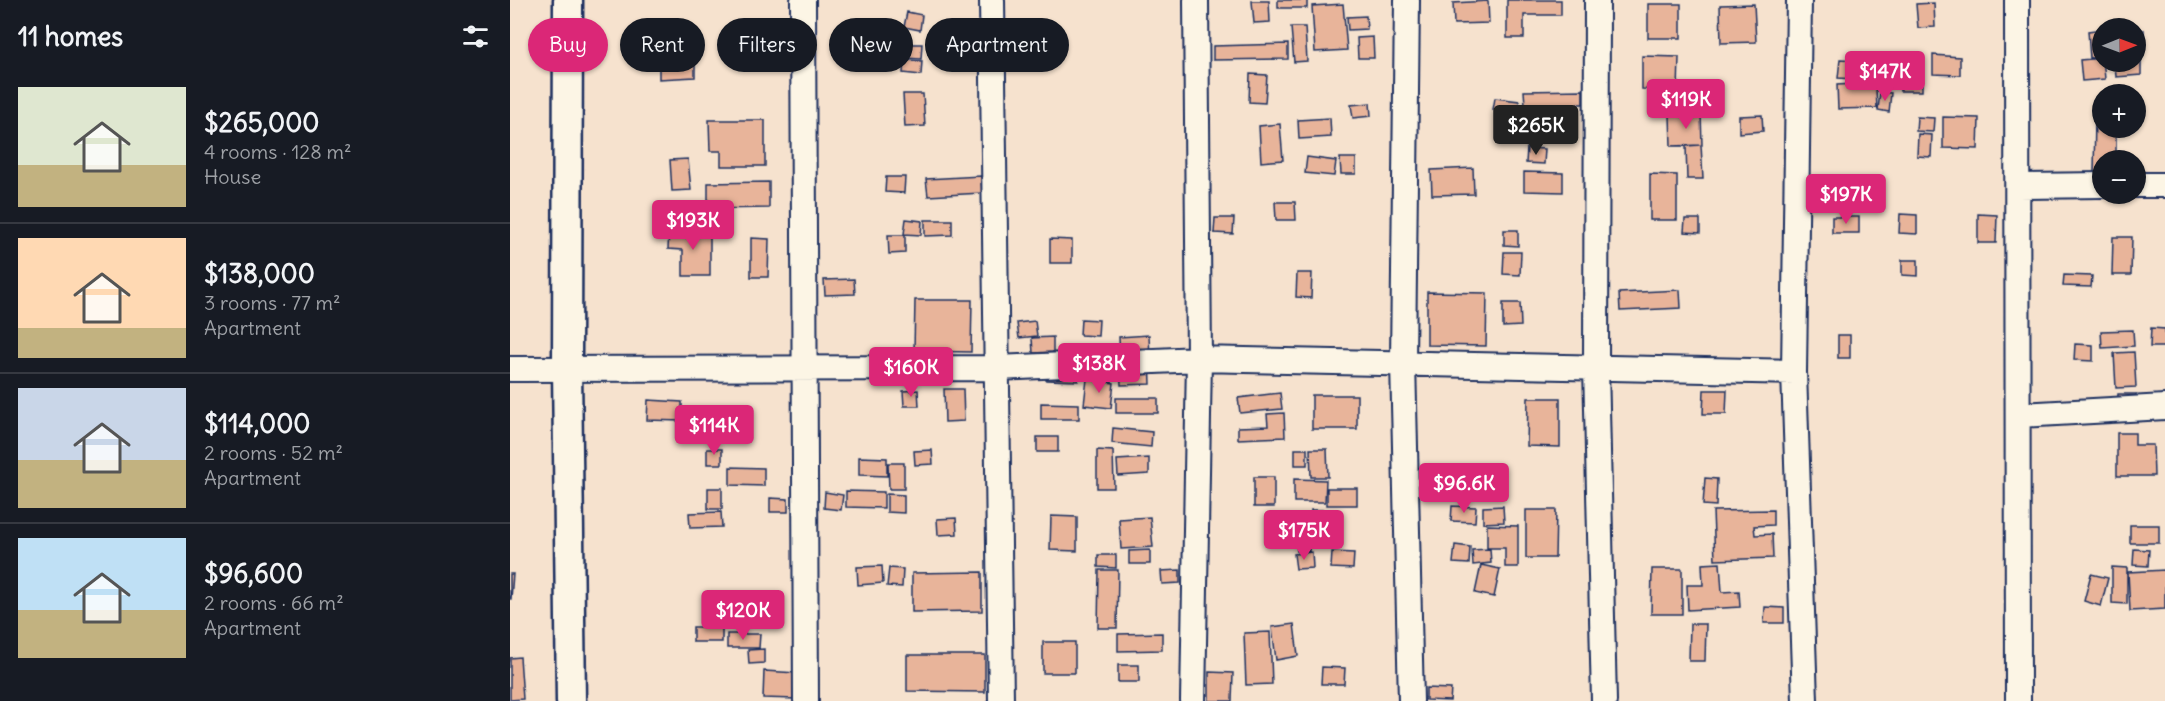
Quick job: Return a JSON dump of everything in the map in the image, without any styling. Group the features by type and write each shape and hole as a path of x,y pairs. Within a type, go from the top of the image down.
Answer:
{"street":[{"path":"568,0 567,368 571,701"},
{"path":"803,0 807,369 806,701"},
{"path":"992,0 1001,701"},
{"path":"1193,701 1199,359 1196,0"},
{"path":"1407,0 1403,362 1411,701"},
{"path":"1597,0 1596,367 1604,701"},
{"path":"1799,0 1794,372 1805,701"},
{"path":"2017,0 2018,701"},
{"path":"2146,185 2165,184"},
{"path":"2018,186 2092,185"},
{"path":"510,369 997,368 1199,359 1794,372"},
{"path":"2019,415 2165,407"}],"building":[{"path":"1278,0 1307,0 1307,8 1278,8"},
{"path":"1507,0 1561,0 1561,15 1524,15 1524,38 1507,38"},
{"path":"1252,1 1269,1 1270,22 1254,23"},
{"path":"1488,1 1489,23 1454,24 1453,3"},
{"path":"1934,3 1935,27 1918,28 1916,4"},
{"path":"1343,4 1347,50 1315,52 1312,6"},
{"path":"1648,4 1681,4 1681,38 1648,38"},
{"path":"1754,4 1756,42 1721,43 1720,5"},
{"path":"907,12 922,15 920,30 913,29 913,18 906,18"},
{"path":"1366,16 1367,29 1348,30 1347,17"},
{"path":"1291,27 1305,27 1307,61 1294,62"},
{"path":"2092,30 2092,58 2090,58 2088,31"},
{"path":"1373,37 1374,58 1358,58 1357,38"},
{"path":"913,44 922,44 921,59 913,59"},
{"path":"1288,44 1288,59 1213,60 1213,46"},
{"path":"1933,55 1960,57 1960,75 1933,74"},
{"path":"1642,56 1679,57 1678,90 1642,89"},
{"path":"1840,59 1870,61 1868,80 1838,78"},
{"path":"1917,59 1918,70 1896,72 1897,88 1876,89 1877,108 1838,109 1837,85 1873,83 1871,61"},
{"path":"2092,59 2092,72 2104,72 2105,79 2082,81 2080,60"},
{"path":"913,60 922,61 921,75 903,73 913,72"},
{"path":"659,72 695,72 695,77 659,79"},
{"path":"2116,72 2141,72 2141,75 2116,77"},
{"path":"1899,73 1922,73 1922,91 1900,91"},
{"path":"1250,74 1267,75 1265,103 1249,102"},
{"path":"1583,90 1583,104 1525,104 1524,91"},
{"path":"1880,92 1891,93 1889,112 1878,110"},
{"path":"903,94 923,94 925,126 905,127"},
{"path":"1495,98 1519,101 1517,113 1493,110"},
{"path":"1370,103 1371,116 1353,118 1351,105"},
{"path":"1701,113 1702,145 1671,146 1670,115"},
{"path":"1532,114 1567,114 1567,130 1532,130"},
{"path":"1762,115 1763,131 1739,133 1739,116"},
{"path":"1917,117 1934,118 1933,132 1916,131"},
{"path":"1943,117 1979,118 1978,149 1943,148"},
{"path":"1330,118 1331,137 1299,139 1298,120"},
{"path":"709,120 765,120 765,166 721,166 721,151 710,151"},
{"path":"1280,124 1283,160 1261,162 1259,126"},
{"path":"1918,134 1932,135 1931,157 1917,156"},
{"path":"2095,138 2116,138 2116,150 2094,150"},
{"path":"1701,145 1703,179 1687,179 1686,146"},
{"path":"1527,148 1545,149 1544,164 1526,163"},
{"path":"1307,157 1336,161 1334,176 1305,173"},
{"path":"1340,158 1356,158 1356,174 1341,174"},
{"path":"688,159 691,190 672,191 670,160"},
{"path":"1473,168 1474,194 1432,195 1431,170"},
{"path":"1524,172 1563,173 1563,192 1524,191"},
{"path":"1650,174 1677,175 1677,220 1650,220"},
{"path":"981,176 982,193 928,196 926,179"},
{"path":"886,177 905,177 904,193 885,192"},
{"path":"769,182 769,208 708,209 708,183"},
{"path":"1275,202 1295,202 1296,220 1276,220"},
{"path":"1900,214 1917,215 1917,234 1899,233"},
{"path":"1978,214 1997,215 1996,243 1978,243"},
{"path":"1832,217 1859,217 1859,233 1832,233"},
{"path":"1215,218 1234,218 1233,234 1214,233"},
{"path":"906,219 922,221 921,235 904,234"},
{"path":"1685,219 1700,219 1700,233 1684,232"},
{"path":"925,220 952,220 952,235 925,236"},
{"path":"1504,230 1518,230 1518,246 1504,245"},
{"path":"669,231 710,232 710,276 683,276 683,250 668,249"},
{"path":"888,235 905,235 905,253 889,254"},
{"path":"2113,237 2132,237 2131,275 2112,275"},
{"path":"751,238 769,239 768,277 751,277"},
{"path":"1050,239 1072,240 1072,263 1050,263"},
{"path":"1504,252 1521,252 1520,275 1503,274"},
{"path":"1902,260 1918,260 1918,276 1902,275"},
{"path":"1297,273 1312,273 1311,298 1296,297"},
{"path":"2064,275 2092,276 2091,287 2063,286"},
{"path":"854,279 855,294 825,295 824,280"},
{"path":"1680,290 1681,308 1620,311 1619,293"},
{"path":"1427,292 1487,293 1486,346 1427,345"},
{"path":"915,300 972,300 971,352 914,351"},
{"path":"1503,303 1520,303 1521,326 1503,327"},
{"path":"1081,319 1099,320 1098,336 1080,335"},
{"path":"1035,321 1037,336 1019,338 1017,323"},
{"path":"2151,328 2165,329 2165,347 2150,347"},
{"path":"2133,330 2134,346 2102,348 2101,331"},
{"path":"1149,335 1151,384 1121,385 1119,337"},
{"path":"1838,335 1850,335 1850,358 1838,358"},
{"path":"1053,337 1053,352 1033,353 1032,338"},
{"path":"2075,344 2093,345 2093,361 2074,360"},
{"path":"2134,352 2136,387 2116,388 2114,353"},
{"path":"1047,365 1078,366 1078,381 1046,380"},
{"path":"1087,379 1114,383 1111,408 1084,405"},
{"path":"944,389 963,389 964,421 945,422"},
{"path":"918,390 919,406 904,406 903,391"},
{"path":"1704,390 1727,390 1726,414 1703,414"},
{"path":"1280,393 1282,409 1240,413 1238,398"},
{"path":"2118,394 2136,394 2136,415 2117,415"},
{"path":"1312,395 1357,395 1357,429 1312,429"},
{"path":"1116,398 1158,398 1158,413 1116,413"},
{"path":"1528,398 1560,398 1560,447 1527,446"},
{"path":"648,400 682,402 682,421 647,420"},
{"path":"1041,403 1079,404 1079,419 1041,419"},
{"path":"1284,413 1285,437 1238,439 1238,427 1268,426 1267,414"},
{"path":"1113,428 1152,432 1151,447 1112,443"},
{"path":"2117,433 2135,433 2135,445 2153,445 2154,476 2117,476"},
{"path":"1037,437 1058,437 1058,452 1037,452"},
{"path":"707,449 722,449 722,464 707,464"},
{"path":"1295,449 1307,449 1307,465 1295,465"},
{"path":"1310,449 1327,449 1328,477 1311,477"},
{"path":"932,450 933,464 915,465 914,451"},
{"path":"1097,450 1113,451 1114,488 1097,488"},
{"path":"859,457 887,458 887,476 859,475"},
{"path":"1149,458 1149,474 1118,476 1117,460"},
{"path":"888,463 904,463 904,489 889,489"},
{"path":"730,467 764,468 764,486 730,485"},
{"path":"1254,477 1274,477 1274,507 1254,507"},
{"path":"1705,478 1717,479 1716,506 1703,505"},
{"path":"1294,479 1326,480 1325,502 1294,502"},
{"path":"708,488 722,488 722,509 708,509"},
{"path":"1327,488 1357,488 1357,505 1327,505"},
{"path":"846,491 884,492 884,508 846,507"},
{"path":"825,492 843,495 841,510 824,508"},
{"path":"887,494 904,495 904,513 887,512"},
{"path":"770,498 788,499 788,512 770,512"},
{"path":"1452,506 1476,507 1475,522 1451,521"},
{"path":"1503,506 1504,522 1483,523 1483,507"},
{"path":"1311,510 1325,510 1325,527 1311,527"},
{"path":"1526,510 1556,510 1555,558 1526,558"},
{"path":"1773,510 1773,525 1754,526 1755,535 1772,534 1773,558 1715,560 1713,511"},
{"path":"721,512 722,527 690,528 689,513"},
{"path":"1051,516 1077,517 1077,551 1050,550"},
{"path":"1150,517 1153,547 1121,549 1119,519"},
{"path":"956,518 957,534 938,535 937,519"},
{"path":"1487,525 1518,526 1518,567 1505,567 1505,548 1487,548"},
{"path":"2130,525 2159,525 2159,543 2130,543"},
{"path":"1296,528 1309,528 1309,551 1297,551"},
{"path":"1455,545 1470,547 1469,564 1453,563"},
{"path":"1490,549 1491,563 1473,565 1472,550"},
{"path":"2134,549 2149,550 2148,566 2133,565"},
{"path":"1150,550 1150,564 1129,564 1129,551"},
{"path":"1312,552 1313,568 1296,569 1294,554"},
{"path":"1332,552 1354,553 1353,569 1331,568"},
{"path":"1098,555 1116,555 1116,568 1098,567"},
{"path":"1720,563 1722,592 1739,591 1740,607 1688,610 1687,585 1703,585 1702,564"},
{"path":"1481,565 1500,569 1494,597 1475,593"},
{"path":"882,566 883,583 858,585 857,567"},
{"path":"2112,567 2127,568 2127,604 2112,603"},
{"path":"889,568 903,569 902,587 887,586"},
{"path":"1652,569 1682,569 1682,614 1651,614"},
{"path":"1099,570 1118,570 1117,628 1098,628"},
{"path":"1180,570 1180,583 1162,584 1161,571"},
{"path":"2165,570 2165,609 2130,611 2128,572"},
{"path":"982,572 982,611 912,612 912,573"},
{"path":"510,574 513,574 511,599 510,599"},
{"path":"2091,574 2108,578 2101,606 2084,601"},
{"path":"1765,607 1784,608 1784,623 1764,623"},
{"path":"1294,624 1298,656 1276,660 1272,627"},
{"path":"1690,624 1706,624 1705,661 1689,661"},
{"path":"693,627 722,627 722,642 693,642"},
{"path":"1270,632 1272,684 1246,685 1244,633"},
{"path":"1162,633 1162,650 1118,651 1118,634"},
{"path":"727,634 760,634 759,648 727,648"},
{"path":"1043,642 1075,642 1075,673 1043,673"},
{"path":"764,649 764,663 749,664 748,650"},
{"path":"907,655 985,655 985,692 907,691"},
{"path":"520,657 523,699 510,700 510,658"},
{"path":"1118,665 1139,665 1139,682 1118,682"},
{"path":"1322,667 1345,668 1344,684 1321,684"},
{"path":"764,671 797,673 796,699 763,698"},
{"path":"1209,672 1233,673 1232,701 1209,701"},
{"path":"1426,688 1451,689 1450,701 1426,700"}]}
